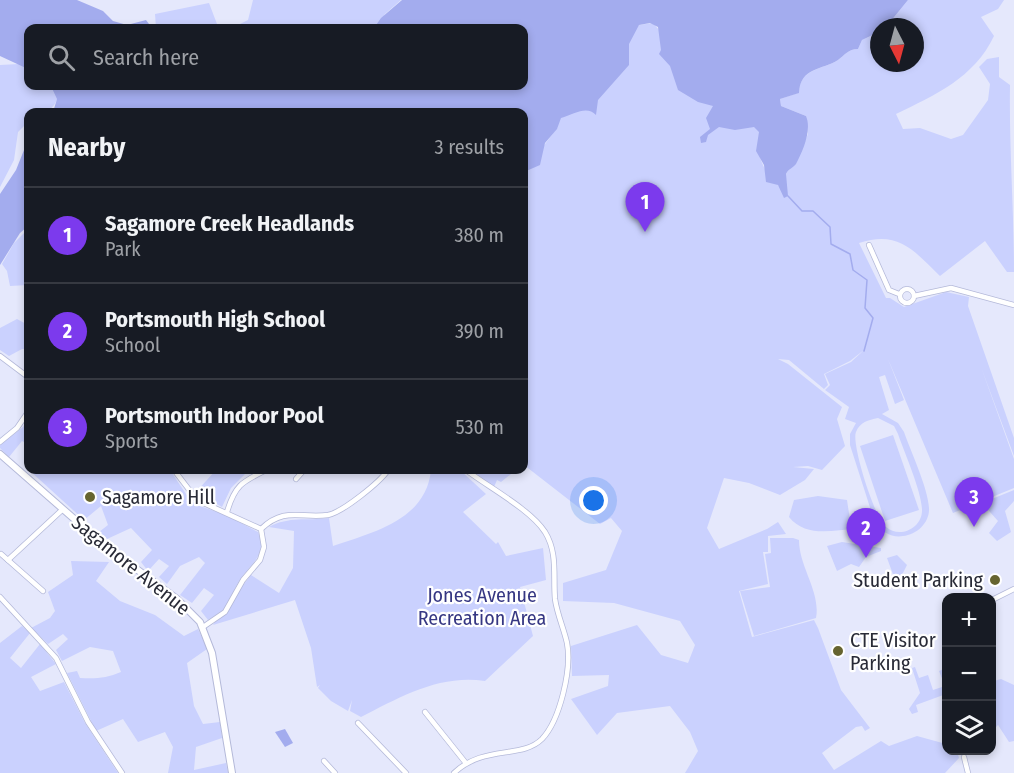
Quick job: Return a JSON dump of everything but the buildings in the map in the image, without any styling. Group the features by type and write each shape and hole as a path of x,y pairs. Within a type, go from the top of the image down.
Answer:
{"main road":[{"name":"Sagamore Avenue","path":"0,453 104,545 186,606 203,627 212,653 232,773"}],"street":[{"path":"869,245 889,290 900,294"},
{"path":"914,296 951,288 1014,305"},
{"path":"900,294 907,289 912,291 914,296"},
{"path":"900,294 900,299 906,303 911,302 914,296"},
{"path":"0,356 24,374"},
{"path":"0,442 17,428 24,418"},
{"path":"177,474 197,500 261,529"},
{"path":"227,512 237,488 249,477 256,474"},
{"path":"296,479 300,474"},
{"path":"261,529 280,516 327,515 336,512 384,474"},
{"path":"454,773 465,762 482,755 532,746 542,739 552,723 561,700 568,662 567,645 555,600 555,560 548,537 532,517 472,474"},
{"path":"8,560 63,509"},
{"path":"203,627 225,612 243,580 260,560 264,547 261,529"},
{"path":"2,554 44,591"},
{"path":"996,598 1014,589"},
{"path":"0,597 56,658 88,722 122,773"},
{"path":"424,712 465,762"},
{"path":"358,723 406,773"},
{"path":"964,757 968,773"},
{"path":"324,761 335,773"}],"green space":[{"path":"253,0 401,0 385,14 379,24 240,24 248,20"},
{"path":"908,0 1004,0 998,9 981,17 994,36 976,63 952,84 896,114 903,129 920,128 951,139 963,135 988,100 990,84 979,67 987,59 999,57 999,77 1010,85 1014,272 1007,272 985,241 940,276 905,245 885,239 859,243 886,298 904,307 946,292 969,297 968,306 1014,438 1014,456 981,367 1014,459 1014,488 953,513 888,359 904,400 895,404 885,375 879,377 889,410 882,414 898,423 904,432 922,480 929,513 922,527 913,533 903,536 888,534 875,523 850,445 850,434 856,423 845,419 849,407 825,390 830,385 825,374 851,362 864,350 850,361 824,374 828,385 824,389 789,360 778,359 788,364 842,407 837,419 845,446 822,470 808,466 793,467 814,469 805,480 780,495 749,483 724,478 707,528 719,549 778,522 786,534 768,536 768,552 763,552 768,584 739,591 752,637 814,620 841,690 870,728 865,731 862,726 856,727 822,753 834,770 881,741 889,746 917,736 942,743 942,755 958,755 959,758 945,773 685,773 698,751 690,732 670,706 617,713 597,735 571,699 608,686 609,675 572,676 571,646 637,625 661,655 688,663 695,645 680,621 614,603 563,601 563,583 606,570 622,531 611,518 600,524 528,468 528,167 557,128 559,117 639,25 653,23 719,100 715,127 752,122 761,129 759,147 761,161 780,187 788,170 796,163 808,134 806,116 781,106 780,99 798,93 803,78 814,70 838,60 849,51 858,49 862,40 870,36 870,72 924,72 924,18 893,18","holes":["878,418 894,426 916,482 922,509 919,522 904,532 886,527 876,510 857,451 856,432 862,424"]},
{"path":"209,3 217,24 156,24 155,14"},
{"path":"0,65 24,66 24,90 58,90 58,97 51,108 24,108 24,126 18,132 14,160 0,187"},
{"path":"24,233 24,285 10,286 7,271 2,264 14,243"},
{"path":"17,319 24,323 24,349 9,356 0,350 0,328"},
{"path":"24,425 24,442 22,441 9,457 0,445"},
{"path":"893,435 919,510 885,521 860,446"},
{"name":"Jones Avenue Recreation Area","path":"33,474 173,474 190,500 197,505 226,515 258,532 261,540 259,554 238,583 225,609 251,575 279,593 293,568 294,531 269,527 284,521 329,518 333,546 396,522 419,501 427,487 430,474 464,474 486,494 463,512 496,544 498,542 506,556 543,548 546,580 520,587 533,636 485,681 468,680 436,684 406,695 361,717 350,711 352,700 348,711 331,701 318,688 320,685 317,687 311,648 295,600 213,625 223,611 208,620 201,611 214,595 204,588 192,603 180,595 205,563 199,557 180,566 167,584 159,577 169,566 159,559 148,571 141,562 152,550 131,528 107,539 99,532 108,525 101,506 84,520"},
{"path":"212,474 245,474 231,488 222,507 196,492"},
{"path":"476,474 511,474 501,482 497,480 494,487"},
{"path":"1014,490 1014,501 1005,511 1011,532 997,541 989,533 998,521 982,503"},
{"path":"818,496 847,500 850,520 855,523 856,529 811,530 796,524 789,517 794,500"},
{"path":"770,538 799,540 802,560 813,589 817,608 816,618 754,636 740,591 770,587 765,554 771,553"},
{"path":"842,542 881,548 881,551 866,557 859,567 851,564 837,571 827,546"},
{"path":"897,555 907,565 902,575 894,577 887,558"},
{"path":"71,561 109,562 96,581 120,601 155,615 184,636 198,629 207,649 187,663 194,706 203,724 220,722 222,738 196,747 194,770 226,763 228,773 168,773 173,747 165,732 138,742 123,719 96,731 67,673 77,671 80,678 91,678 106,677 121,672 113,651 90,647 62,661 56,650 68,639 63,634 48,644 31,628 50,618 55,611 48,592 73,575"},
{"path":"22,626 30,633 10,658 21,668 40,644 56,664 31,677 40,691 64,682 85,723 118,773 0,773 0,643"},
{"path":"915,667 919,678 928,675 933,690 942,687 942,695 916,705 918,712 912,714 909,709 920,693 912,668"},
{"path":"1001,679 1014,685 1014,741 1009,742 998,725 996,727 996,680"}],"shaded area":[{"path":"0,0 77,0 103,11 113,21 124,24 24,24 24,67 0,56"},
{"path":"402,0 908,0 893,18 870,18 870,36 862,40 858,49 849,51 838,60 813,70 803,78 799,93 780,99 781,106 806,116 808,122 806,140 799,159 786,174 788,196 784,198 778,185 766,182 764,165 756,151 759,132 754,127 735,130 719,127 708,135 706,142 701,143 700,137 710,129 706,118 713,106 698,102 678,90 670,66 659,54 661,50 658,27 650,23 639,25 629,44 629,65 598,100 596,115 584,110 561,118 557,129 545,143 540,165 528,170 528,108 54,108 57,99 53,90 528,90 528,24 377,24"},
{"path":"146,20 149,24 131,24"},
{"path":"24,150 24,230 0,265 0,194 16,170"},
{"path":"285,729 293,743 285,747 275,732"}],"waterway":[{"path":"788,196 802,211 813,211 830,227 831,244 850,254 853,270 867,280 865,308 873,318 864,351"}],"place":[{"name":"Sagamore Creek Headlands","path":"645,232"},
{"name":"Sagamore Hill","path":"90,497"},
{"name":"Portsmouth Indoor Pool","path":"974,527"},
{"name":"Portsmouth High School","path":"866,558"},
{"name":"Student Parking","path":"995,580"},
{"name":"CTE Visitor Parking","path":"838,651"}]}
